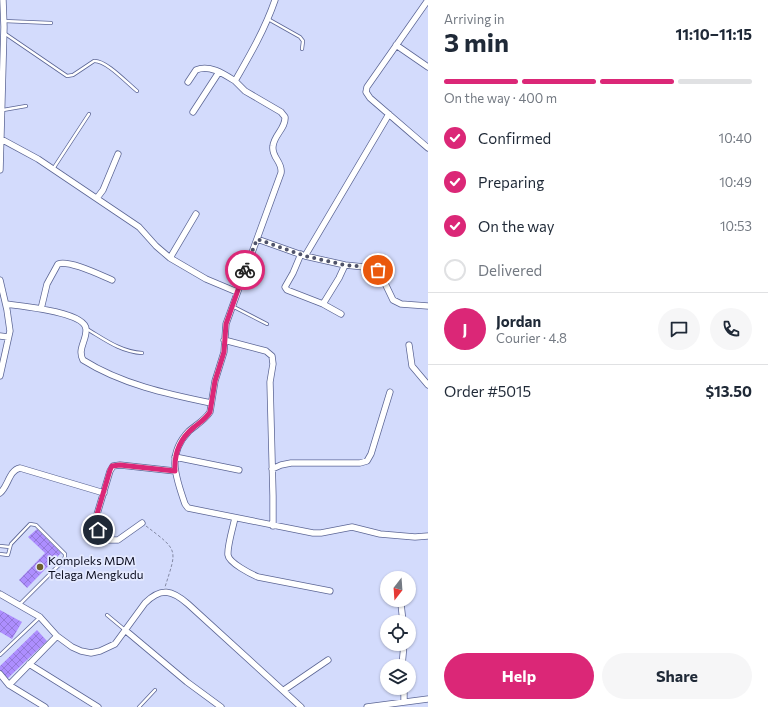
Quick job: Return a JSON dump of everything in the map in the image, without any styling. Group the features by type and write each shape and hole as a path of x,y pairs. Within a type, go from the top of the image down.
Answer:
{"street":[{"path":"0,170 3,0"},
{"path":"235,81 254,48 268,19 275,0"},
{"path":"428,0 367,87 366,92 370,98 428,148"},
{"path":"396,45 428,67"},
{"path":"188,82 198,68 219,72 235,81 245,91 281,112 285,117 284,124 272,147 274,155 281,165 281,173 226,324 224,352 215,381 210,412 208,416 193,428 183,439 175,457 175,471 185,504 188,508 313,533 321,533 352,527 380,534 415,537 428,536"},
{"path":"193,112 209,85 219,72"},
{"path":"341,314 323,304 285,288 303,255 389,114"},
{"path":"1,139 38,159 97,198 139,228 170,258 206,279 237,292"},
{"path":"97,198 118,154"},
{"path":"170,258 196,214"},
{"path":"257,239 303,255 345,265 367,267 378,270 396,303 428,306"},
{"path":"41,309 47,284 58,264 70,264 112,280"},
{"path":"323,304 340,278 345,265"},
{"path":"0,280 6,304 10,331 0,376"},
{"path":"6,304 41,309 73,317 84,324 86,328 80,351 83,360 108,374 129,382 178,396 211,403"},
{"path":"0,336 8,337"},
{"path":"224,340 266,351 272,356 273,364 270,382 274,496 273,526"},
{"path":"409,346 412,366 428,385"},
{"path":"272,469 291,463 360,463 367,461 371,454 390,392"},
{"path":"175,457 239,470"},
{"path":"142,523 118,540 109,540 98,530 95,521 112,466 115,465 175,471"},
{"path":"0,493 14,471 20,468 104,493"},
{"path":"235,518 228,552 228,556 234,563 258,577 330,591"},
{"path":"0,594 40,617 57,636 72,647 91,653 104,650 115,644 145,603 157,593 163,592 177,596 188,604 301,707"},
{"path":"125,630 187,682 220,707"},
{"path":"9,685 57,636"},
{"path":"284,690 328,660"},
{"path":"29,664 98,707"},
{"path":"0,674 9,685 45,707"},
{"path":"404,695 404,702"},
{"path":"367,707 428,699"}],"lane":[{"path":"268,19 300,37 303,41 302,48"},
{"path":"3,27 51,23"},
{"path":"3,27 67,76 73,75 94,61 97,61 104,64 137,91"},
{"path":"1,110 26,106"},
{"path":"53,169 89,114"},
{"path":"232,306 267,324"},
{"path":"86,328 125,350 142,353"},
{"path":"0,554 8,555 10,547 28,526 33,523 36,524 66,556 64,560 20,605"},
{"path":"0,546 10,547"},
{"path":"107,615 125,630"},
{"path":"0,655 40,617"},
{"path":"139,707 155,690"}],"path":[{"path":"142,523 164,539 174,552 163,592"}],"building":[{"name":"Kompleks MDM Telaga Mengkudu","path":"37,529 61,553 27,588 19,580 45,553 28,537"},
{"path":"0,610 22,622 12,639 0,632"},
{"path":"37,630 47,641 7,679 0,672 0,666"}],"way so far":[{"path":"245,270 257,239 305,256 345,265 374,268 378,270"}],"place":[{"name":"Kompleks MDM Telaga Mengkudu","path":"40,567"}],"route":[{"path":"98,530 95,521 112,466 120,465 175,471 175,457 183,439 188,432 208,416 217,373 224,352 226,324 245,270"}]}
